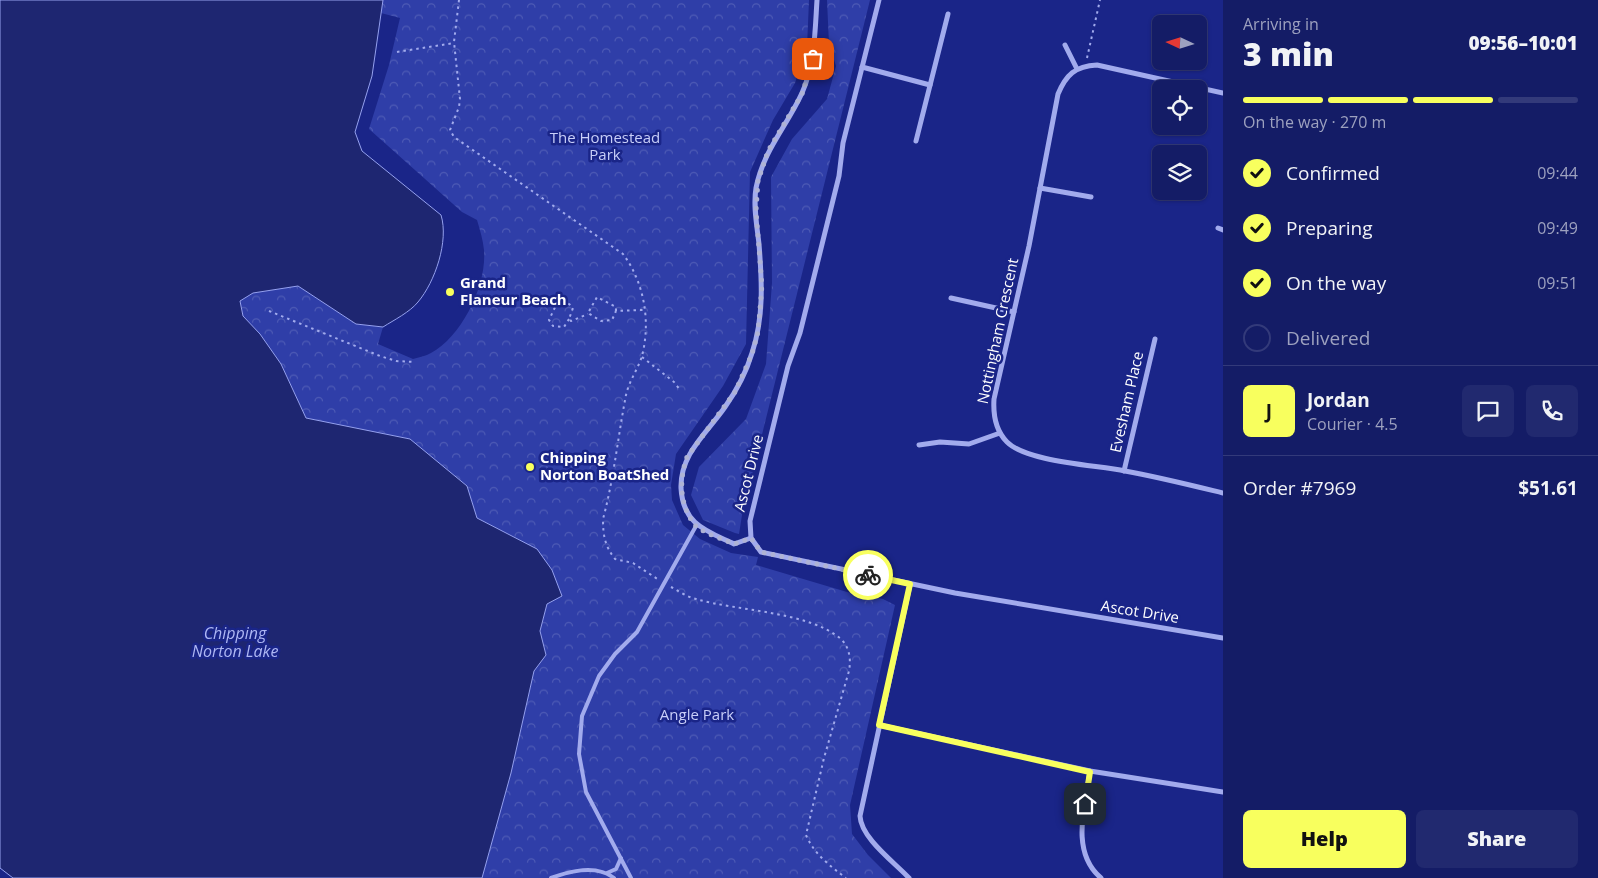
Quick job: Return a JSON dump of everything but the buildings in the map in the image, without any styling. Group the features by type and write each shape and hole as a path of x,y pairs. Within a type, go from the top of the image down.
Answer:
{"street":[{"path":"751,538 734,544 696,526 684,505 681,490 684,467 700,438 735,392 744,375 758,332 762,286 756,191 760,171 768,151 802,94 809,77 813,59 817,0"},
{"name":"Ascot Drive","path":"879,0 842,143 839,176 800,333 788,366 750,521 751,538 761,552 910,584 1223,638"},
{"path":"916,141 948,14"},
{"path":"1065,45 1077,69"},
{"name":"Nottingham Crescent","path":"1000,433 993,411 994,399 1014,312 1058,94 1069,74 1085,65 1109,66 1223,93"},
{"path":"862,67 930,85"},
{"path":"1040,188 1091,197"},
{"path":"951,298 1014,312"},
{"name":"Evesham Place","path":"1124,470 1155,339"},
{"path":"919,445 940,442 969,444 1000,433 1011,445 1027,454 1124,470 1223,493"},
{"path":"909,878 866,834 860,825 860,816 910,584"},
{"path":"879,725 1090,772 1223,792"},
{"path":"1090,772 1081,836 1086,857 1102,878"}],"lane":[{"path":"631,878 586,792 579,754 579,734 587,702 599,676 615,654 637,632 696,526"},
{"path":"550,878 570,871 607,872 616,869 621,858"},
{"path":"607,872 614,878"}],"path":[{"path":"459,0 454,43 460,99 459,107 450,130 454,137 624,254 638,278 645,304 643,310 644,338 642,357 627,391 603,519 606,547 615,559 633,563 665,584 694,599 802,621 825,630 841,640 851,657 850,671 824,758 806,835 810,844 829,866 846,878"},
{"path":"1085,65 1100,0"},
{"path":"397,52 454,43"},
{"path":"569,319 573,321 588,314 597,297 616,307 612,320 601,321 588,314"},
{"path":"561,301 567,303 572,308 569,319 564,327 559,328 553,326 549,320 557,303 561,301"},
{"path":"616,311 643,310"},
{"path":"269,311 380,356 414,362"},
{"path":"642,357 674,382 680,390"}],"green space":[{"path":"383,0 809,0 807,47 795,83 773,120 750,172 746,344 723,386 676,454 671,485 672,500 683,525 700,539 731,553 758,557 756,565 847,592 883,599 895,605 850,805 852,834 868,855 891,878 482,878 511,773 534,671 546,655 540,631 547,604 561,596 552,570 537,549 477,518 467,486 410,439 306,418 281,364 260,334 243,316 240,301 252,293 298,286 356,324 383,327 378,344 413,359 429,354 442,345 453,335 470,308 477,293 484,264 484,246 477,220 462,212 369,129 389,65 400,18 381,13"},
{"path":"827,0 870,0 742,515 739,534 703,520 691,495 699,467 746,419 766,364 772,283 771,177 792,139 827,99 836,66 829,44"}],"water":[{"name":"Chipping Norton Lake","path":"0,0 383,0 372,76 355,132 362,151 441,215 443,225 442,249 430,284 415,306 383,327 356,324 298,286 253,293 240,301 243,316 260,334 281,364 306,418 410,439 467,486 477,518 537,549 552,570 562,596 547,604 540,631 546,655 534,671 511,773 482,878 13,878 0,868"}],"way so far":[{"path":"813,59 809,77 802,94 768,151 760,171 756,191 756,211 761,264 762,309 752,354 735,392 687,457 681,490 684,505 696,526 734,544 751,538 761,552 868,575"}],"place":[{"name":"Grand Flaneur Beach","path":"450,292"},
{"name":"Chipping Norton BoatShed","path":"530,467"}],"route":[{"path":"868,575 910,584 879,725 1090,772 1085,804"}],"park label":[{"name":"The Homestead Park","path":"605,146"},
{"name":"Angle Park","path":"697,715"}]}
